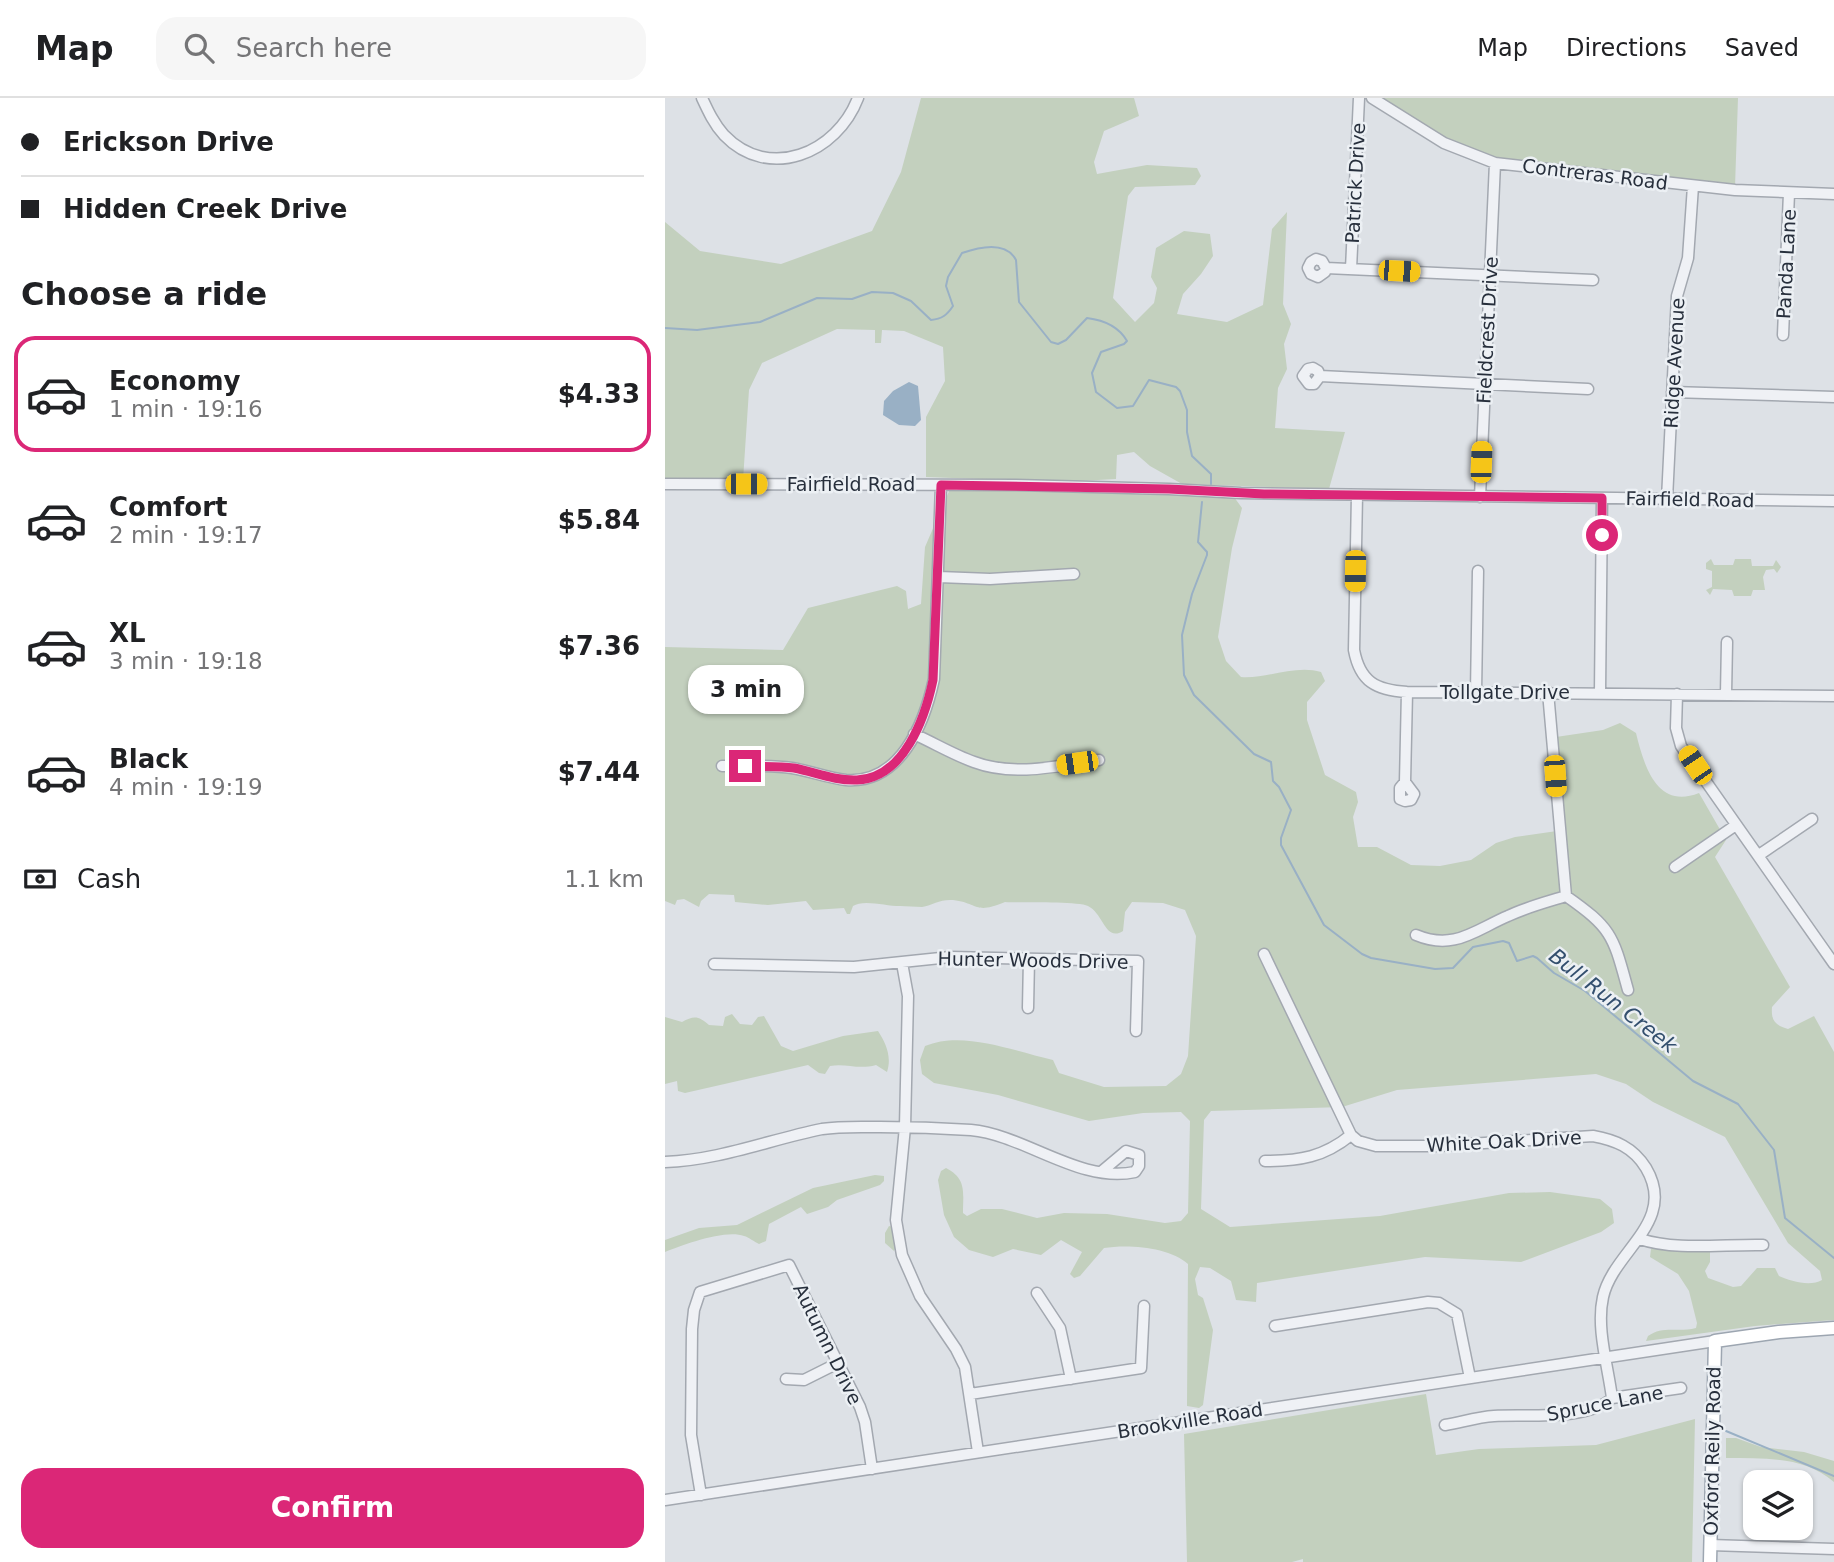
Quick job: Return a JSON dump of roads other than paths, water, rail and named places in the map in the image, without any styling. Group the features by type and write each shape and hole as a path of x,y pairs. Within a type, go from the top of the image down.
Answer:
{"main road":[{"path":"1715,1340 1834,1328"},
{"name":"Oxford Reily Road","path":"1710,1562 1715,1340"}],"street":[{"path":"702,98 709,115 723,135 739,147 757,154 787,158 816,148 833,137 844,125 857,98"},
{"name":"Patrick Drive","path":"1351,269 1359,98"},
{"name":"Contreras Road","path":"1372,98 1444,143 1495,163 1693,186 1834,194"},
{"name":"Fieldcrest Drive","path":"1480,497 1495,163"},
{"name":"Ridge Avenue","path":"1667,499 1677,296 1688,258 1693,186"},
{"name":"Panda Lane","path":"1783,335 1789,193"},
{"path":"1326,268 1593,280"},
{"path":"1320,376 1588,389"},
{"path":"1672,392 1834,397"},
{"name":"Fairfield Road","path":"665,484 1016,485 1356,495 1834,501"},
{"path":"722,766 793,768 843,780 860,780 876,777 902,755 914,734 933,680 941,485"},
{"name":"Tollgate Drive","path":"1356,495 1354,650 1356,665 1375,685 1388,690 1407,691 1834,696"},
{"path":"1600,693 1602,498"},
{"path":"1476,692 1478,571"},
{"path":"939,577 990,579 1074,573"},
{"path":"1726,694 1727,642"},
{"path":"1405,782 1407,691"},
{"path":"1548,692 1566,896 1607,929 1615,944 1627,990"},
{"path":"1677,694 1676,728 1681,746 1736,825 1830,948 1834,964"},
{"path":"914,734 975,762 994,767 1033,769 1099,760"},
{"path":"1759,855 1812,819"},
{"path":"1675,867 1736,825"},
{"path":"1416,935 1443,942 1460,940 1508,916 1566,896"},
{"path":"1264,954 1351,1135 1334,1149 1317,1156 1265,1161"},
{"name":"Hunter Woods Drive","path":"714,964 854,967 950,957 1138,961 1136,1031"},
{"path":"1028,1008 1029,959"},
{"path":"902,963 908,996 905,1127 897,1210 902,1255 920,1296 965,1367 978,1452"},
{"path":"665,1162 718,1157 823,1129 905,1127 975,1130 1000,1136 1074,1165 1101,1172"},
{"name":"White Oak Drive","path":"1351,1135 1358,1141 1376,1146 1439,1146 1593,1136 1612,1140 1628,1148 1642,1162 1651,1178 1654,1197 1652,1213 1640,1239 1615,1269 1606,1285 1601,1310 1612,1398"},
{"path":"1640,1239 1673,1247 1763,1245"},
{"name":"Autumn Drive","path":"701,1495 691,1434 692,1329 694,1310 700,1293 789,1265 860,1407 872,1469"},
{"path":"1037,1293 1060,1328 1071,1379"},
{"path":"1275,1326 1428,1302 1439,1303 1457,1314 1461,1324 1469,1378"},
{"path":"970,1394 1141,1368 1144,1306"},
{"name":"Brookville Road","path":"665,1500 1715,1340"},
{"path":"786,1379 804,1380 838,1363"},
{"name":"Spruce Lane","path":"1445,1424 1493,1416 1568,1414 1595,1408 1612,1398 1681,1388"},
{"path":"1710,1545 1831,1548 1827,1562"}],"water":[{"path":"909,382 918,386 921,420 915,426 899,425 883,415 884,401 893,391"}],"waterway":[{"name":"Bull Run Creek","path":"665,328 697,330 760,322 817,298 852,299 872,292 893,293 911,301 931,320 944,316 953,306 946,286 948,277 962,253 999,248 1012,254 1016,260 1019,302 1051,342 1058,344 1066,340 1087,318 1110,325 1127,341 1101,352 1092,373 1096,392 1117,408 1133,406 1149,380 1176,387 1180,391 1187,410 1187,432 1192,456 1211,474 1211,484"},
{"name":"Bull Run Creek","path":"1202,502 1198,542 1207,555 1192,594 1182,635 1184,675 1194,695 1254,754 1271,762 1273,781 1291,810 1281,845 1324,925 1371,958 1435,969 1453,968 1473,947 1503,941 1509,943 1517,961 1533,956 1537,958 1554,973 1585,991 1693,1081 1738,1104 1774,1150 1785,1218 1834,1258"},
{"name":"Bull Run Creek","path":"1726,1431 1834,1476"}]}
